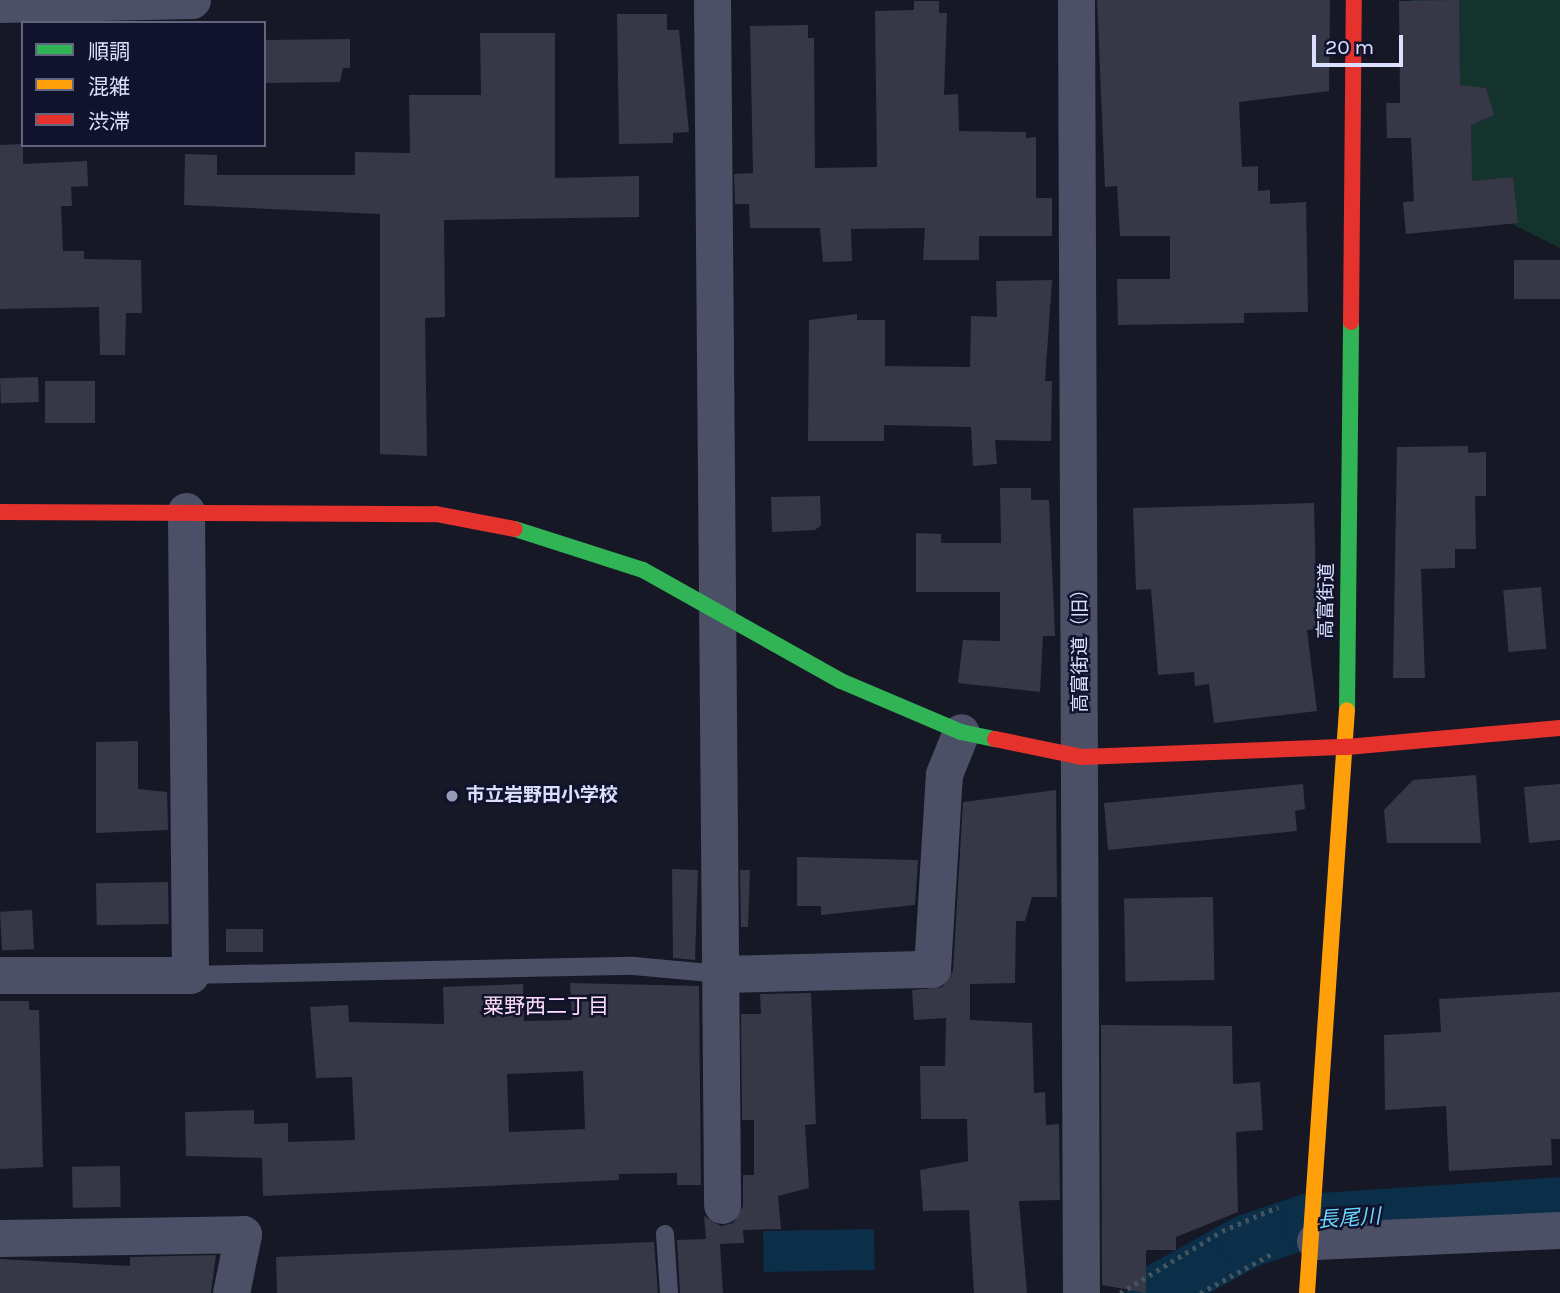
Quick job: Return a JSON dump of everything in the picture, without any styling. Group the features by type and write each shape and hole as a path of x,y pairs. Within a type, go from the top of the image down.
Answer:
{"street":[{"path":"0,4 192,0"},
{"path":"712,0 722,1205"},
{"name":"高富街道（旧）","path":"1076,0 1082,757 1081,1293"},
{"name":"高富街道","path":"1315,1241 1315,1201 1347,747 1354,0"},
{"path":"0,975 190,975 186,510"},
{"path":"0,512 186,510 436,514 526,531 643,570 717,608 841,681 961,733 1082,757 1347,747 1560,728"},
{"path":"721,974 932,970 944,774 961,733"},
{"path":"1307,1293 1315,1241 1560,1230"},
{"path":"0,1238 243,1234 231,1293"}],"lane":[{"path":"190,975 634,966 721,974"},
{"path":"664,1234 669,1293"}],"path":[{"path":"1120,1293 1267,1209 1315,1201"},
{"path":"1200,1293 1252,1259 1315,1241"}],"green space":[{"path":"1410,0 1560,0 1560,248 1466,201"}],"water":[{"path":"874,1229 875,1270 764,1272 763,1231"}],"building":[{"path":"1097,0 1330,0 1329,91 1239,102 1242,167 1258,166 1258,191 1270,190 1270,204 1306,202 1308,312 1244,313 1244,323 1118,325 1117,279 1170,279 1170,236 1120,236 1117,186 1105,187"},
{"path":"1459,0 1460,85 1486,88 1494,115 1471,125 1472,181 1513,177 1518,223 1406,234 1403,202 1414,201 1411,138 1387,138 1386,103 1400,103 1399,1"},
{"path":"914,1 939,1 939,13 947,13 944,95 958,94 959,131 1026,132 1026,138 1036,137 1036,198 1052,198 1052,236 979,236 979,260 923,260 925,228 851,229 852,261 823,262 820,228 750,228 749,204 735,204 734,174 753,173 750,26 808,25 808,38 814,38 815,168 877,167 875,11 914,10"},
{"path":"617,14 667,14 667,30 679,30 689,132 673,133 673,143 619,144"},
{"path":"480,33 555,33 555,178 639,176 639,217 444,220 445,317 425,318 427,456 380,454 380,214 184,205 185,154 217,155 217,175 355,175 355,152 410,153 409,95 481,95"},
{"path":"350,39 350,68 343,68 340,82 266,83 266,40"},
{"path":"21,144 23,164 87,161 88,186 71,187 72,206 61,206 63,251 84,251 84,259 141,260 142,313 126,313 125,355 100,355 99,307 0,309 0,145"},
{"path":"1514,260 1560,260 1560,299 1514,299"},
{"path":"1052,280 1045,381 1052,381 1051,441 995,440 997,464 973,466 971,427 884,425 884,441 808,441 809,320 857,314 857,320 885,320 885,366 970,367 971,316 997,317 996,281"},
{"path":"38,377 39,402 1,403 0,378"},
{"path":"45,381 95,381 95,423 45,423"},
{"path":"1468,446 1468,453 1486,452 1486,496 1475,496 1476,549 1455,549 1455,568 1421,569 1425,678 1393,678 1397,447"},
{"path":"1000,488 1031,488 1031,500 1049,500 1055,636 1043,636 1040,692 958,683 963,640 1000,641 1000,592 916,592 916,533 941,534 941,543 1001,543"},
{"path":"820,496 821,525 815,530 772,532 771,497"},
{"path":"1314,503 1317,629 1307,630 1317,711 1214,723 1209,684 1195,686 1194,672 1158,675 1151,589 1136,590 1133,508"},
{"path":"1541,587 1546,649 1509,652 1503,590"},
{"path":"138,741 138,789 167,792 168,830 96,833 96,742"},
{"path":"1476,775 1481,843 1387,843 1384,810 1413,780"},
{"path":"1303,784 1305,809 1295,811 1297,831 1108,850 1104,803"},
{"path":"1560,784 1560,840 1529,843 1524,787"},
{"path":"1056,790 1057,897 1032,897 1025,921 1016,921 1015,983 970,984 970,1020 1032,1023 1034,1093 1045,1092 1046,1125 1059,1124 1060,1200 1019,1201 1027,1293 974,1293 969,1210 923,1211 920,1170 968,1161 967,1119 921,1119 920,1066 945,1066 946,1018 914,1020 912,990 942,987 953,971 963,802"},
{"path":"797,857 918,860 915,905 821,915 821,906 797,906"},
{"path":"672,869 698,870 695,960 673,958"},
{"path":"740,870 750,870 748,927 741,927"},
{"path":"168,882 169,924 97,925 96,883"},
{"path":"1213,897 1214,980 1125,982 1124,899"},
{"path":"32,910 34,949 2,951 0,912"},
{"path":"226,929 263,929 263,952 226,952"},
{"path":"570,983 699,986 701,1185 677,1185 677,1173 619,1174 619,1180 263,1196 262,1158 186,1156 185,1112 254,1110 254,1124 288,1123 288,1142 355,1140 352,1077 316,1078 310,1007 348,1005 349,1022 444,1024 443,987 523,984 524,1021 572,1020","holes":["583,1071 585,1129 509,1132 507,1074"]},
{"path":"1560,992 1560,1139 1551,1139 1552,1165 1449,1171 1446,1106 1385,1110 1384,1035 1441,1032 1439,999"},
{"path":"811,993 816,1124 805,1125 809,1188 778,1196 781,1229 743,1230 744,1243 720,1244 723,1293 680,1293 677,1240 706,1239 704,1216 721,1226 733,1223 743,1206 743,1175 754,1175 754,1120 742,1120 741,1014 761,1014 760,994"},
{"path":"0,1001 29,1001 29,1010 39,1010 43,1167 0,1169"},
{"path":"1101,1025 1232,1026 1233,1084 1260,1082 1263,1130 1236,1132 1238,1212 1176,1237 1176,1250 1146,1250 1146,1293 1102,1285"},
{"path":"120,1166 121,1207 73,1208 72,1167"},
{"path":"654,1242 658,1293 277,1293 276,1257"},
{"path":"216,1255 211,1293 0,1293 0,1259 130,1266 130,1257"}],"waterway":[{"name":"長尾川","path":"1154,1293 1248,1241 1307,1221 1560,1204"}],"traffic: fast":[{"path":"1347,710 1351,322"},
{"path":"515,529 643,570 841,681 961,732 995,739"}],"traffic: slow":[{"path":"1307,1293 1347,710"}],"traffic: jam":[{"path":"1351,322 1354,0"},
{"path":"0,512 436,514 515,529"},
{"path":"995,739 1082,757 1347,747 1560,728"}],"place":[{"name":"市立岩野田小学校","path":"452,796"}],"district":[{"name":"粟野西二丁目","path":"546,1006"}]}
